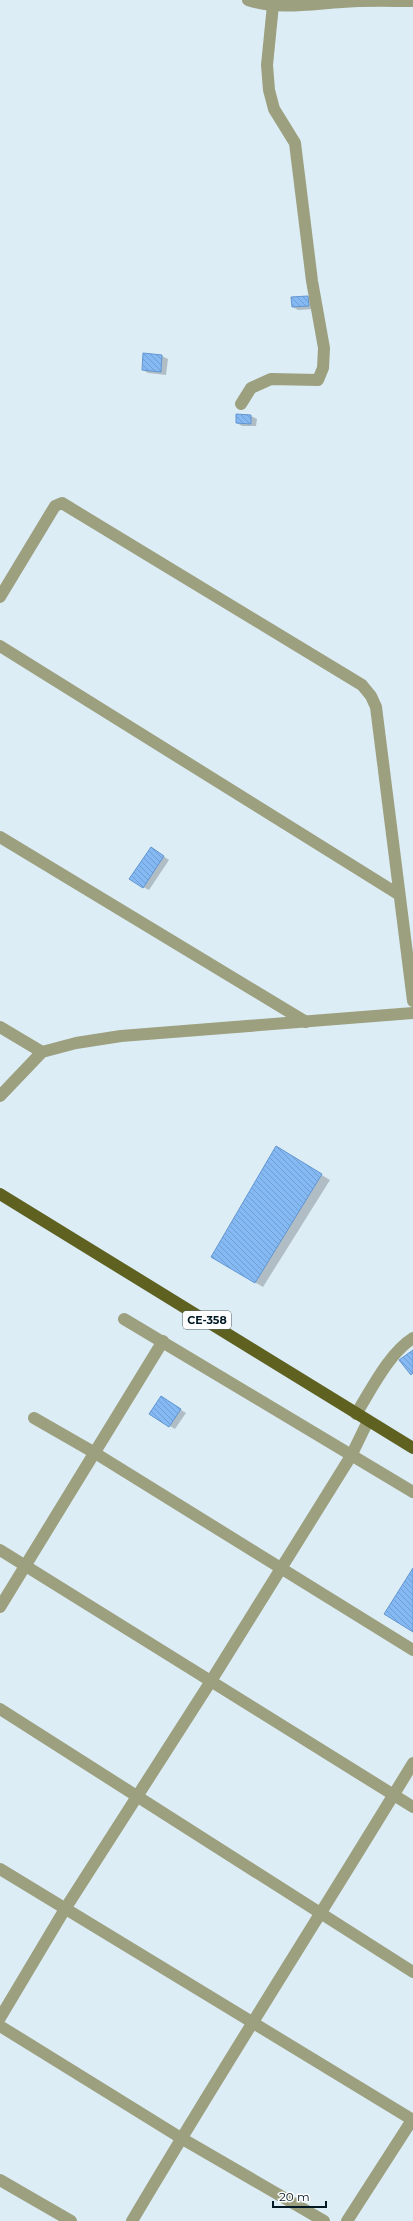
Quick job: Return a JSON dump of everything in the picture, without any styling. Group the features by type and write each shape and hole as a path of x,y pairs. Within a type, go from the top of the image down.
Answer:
{"main road":[{"name":"CE-358","path":"0,1194 413,1448"}],"street":[{"path":"248,0 290,7 343,2 413,1"},
{"path":"241,404 251,388 271,379 318,380 322,368 324,348 312,281 295,143 274,110 269,90 267,65 273,5"},
{"path":"0,597 55,506 62,503 362,685 371,696 376,707 398,894 413,1001"},
{"path":"0,646 398,894"},
{"path":"0,837 306,1022"},
{"path":"0,1096 42,1052 76,1043 121,1036 413,1013"},
{"path":"0,1027 42,1052"},
{"path":"124,1319 413,1492"},
{"path":"356,1414 383,1370 406,1342 413,1338"},
{"path":"0,1607 163,1341"},
{"path":"34,1418 95,1453 413,1650"},
{"path":"0,2018 65,1909 211,1681 351,1456 368,1421"},
{"path":"0,1550 413,1807"},
{"path":"0,1709 413,1972"},
{"path":"132,2221 181,2138 322,1914 413,1763"},
{"path":"0,1869 413,2120 347,2221"},
{"path":"0,2026 181,2138 324,2221"},
{"path":"0,2180 71,2221"}],"building":[{"path":"308,296 309,306 292,307 291,297"},
{"path":"143,353 162,355 161,372 142,370"},
{"path":"236,414 251,415 251,424 236,423"},
{"path":"151,847 164,856 143,888 129,879"},
{"path":"276,1146 322,1174 255,1283 211,1257"},
{"path":"413,1350 413,1373 411,1375 399,1360"},
{"path":"161,1396 181,1409 169,1427 149,1414"},
{"path":"413,1568 413,1632 384,1614"}]}
